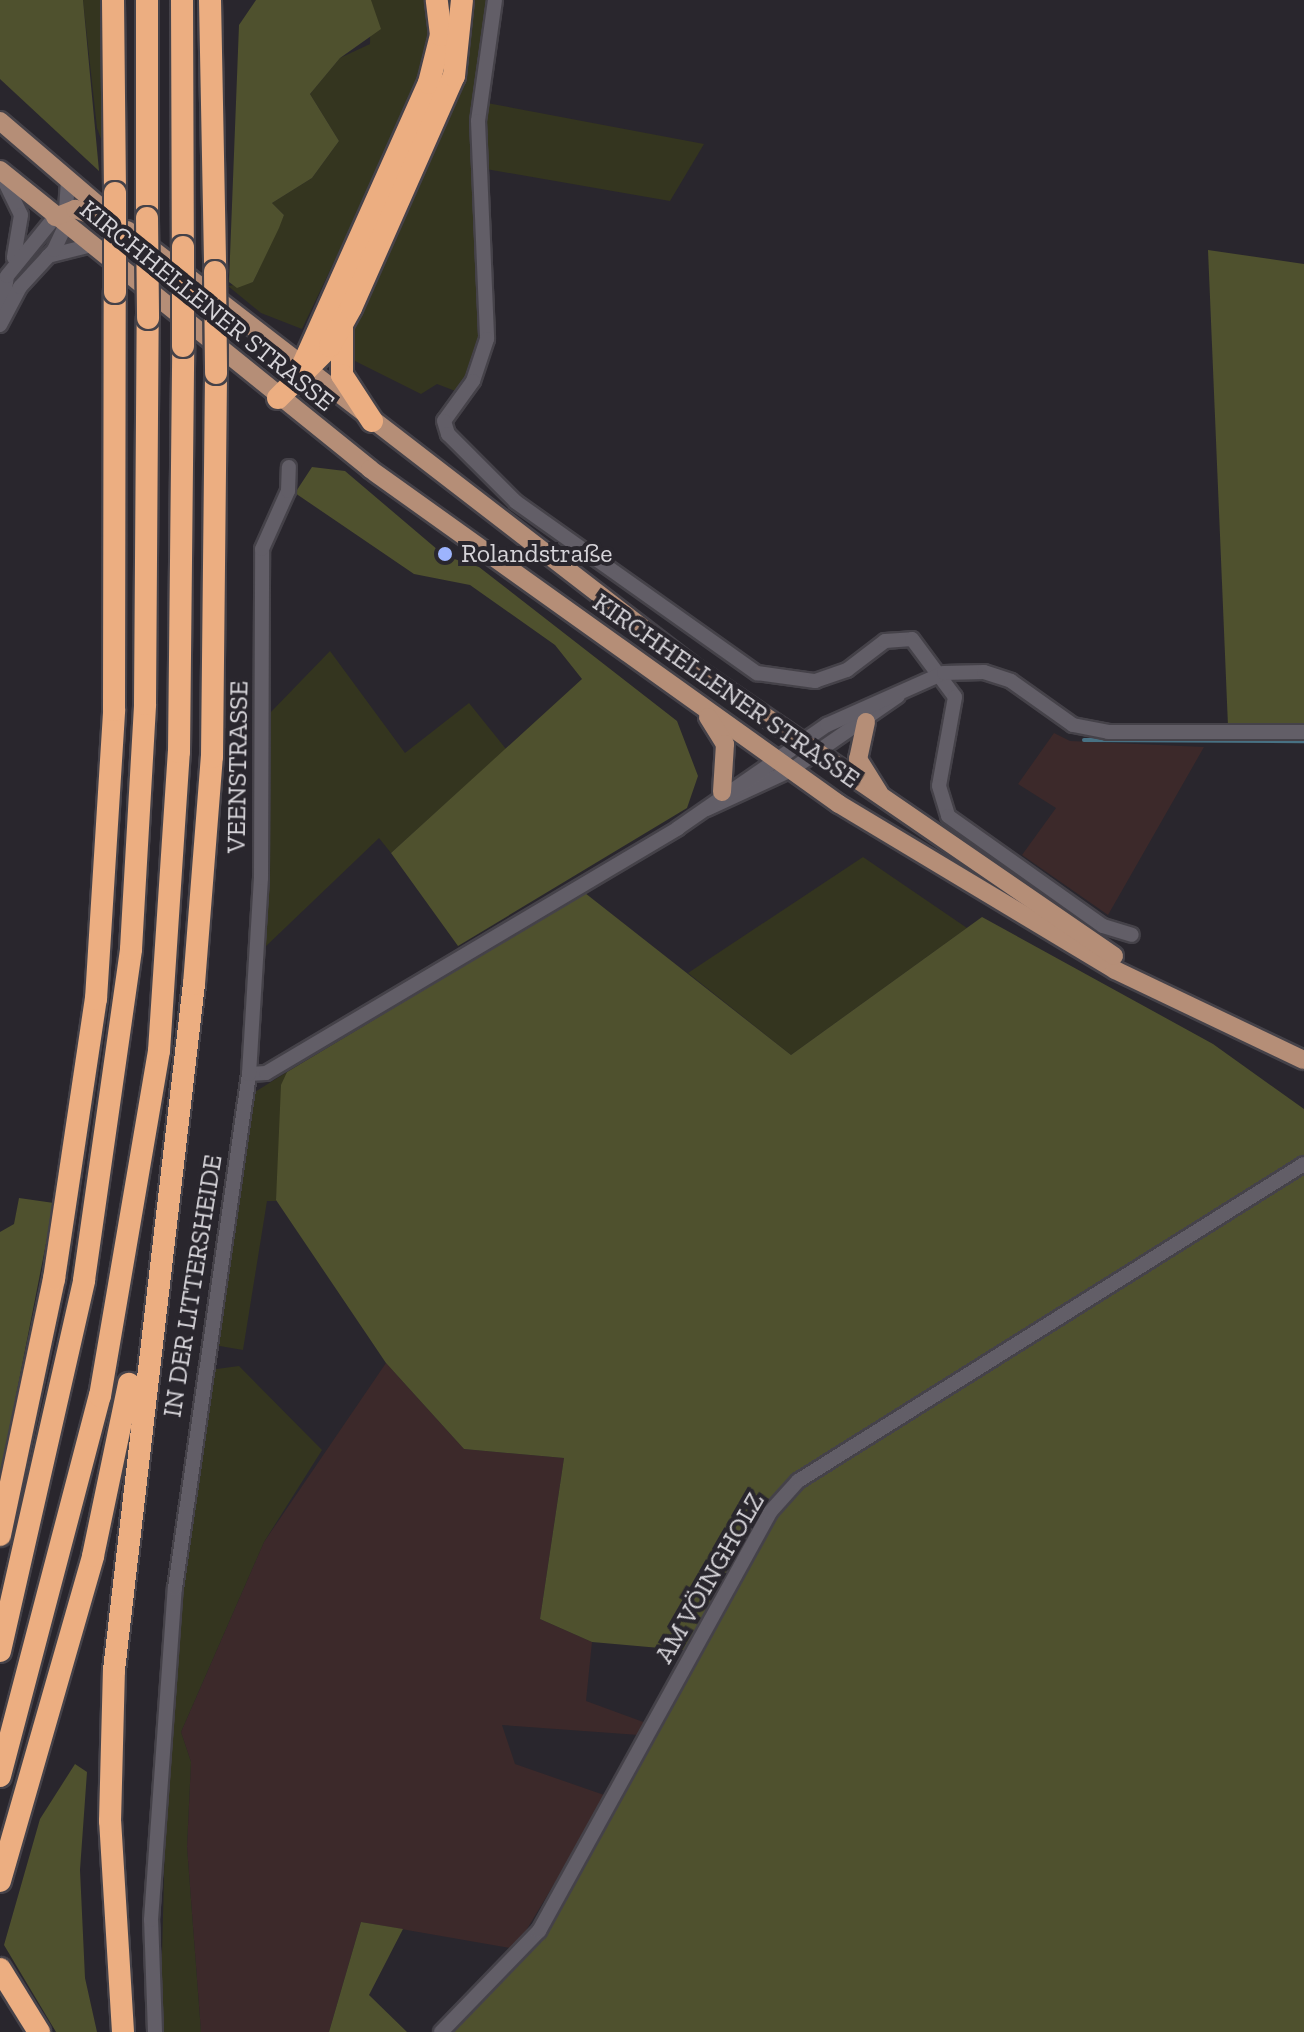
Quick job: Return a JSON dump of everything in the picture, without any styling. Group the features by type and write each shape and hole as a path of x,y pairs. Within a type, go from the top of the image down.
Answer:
{"highway":[{"path":"0,1535 66,1202 96,999 109,826 115,292 113,0"},
{"path":"0,1651 65,1382 116,1075 139,862 148,318 147,0"},
{"path":"0,1776 100,1396 159,1051 179,752 182,0"},
{"path":"123,2032 110,1821 114,1670 181,1096 212,757 216,373 210,0"},
{"path":"212,131 224,0"},
{"path":"278,398 301,369 429,83 441,35 437,0"},
{"path":"301,369 323,355 342,324 454,76 462,0"},
{"path":"342,324 342,375 372,421"},
{"path":"0,1881 93,1556 181,1096"},
{"path":"65,1382 66,1202"},
{"path":"0,1969 39,2032"}],"main road":[{"name":"KIRCHHELLENER STRASSE","path":"0,121 111,219 62,218"},
{"name":"KIRCHHELLENER STRASSE","path":"0,171 62,218 88,246 278,398 701,709 984,895 1304,1060"},
{"name":"KIRCHHELLENER STRASSE","path":"127,230 301,369 816,754 1187,1002"},
{"path":"701,709 725,744 722,792"},
{"path":"866,722 858,759 885,802"}],"street":[{"name":"KIRCHHELLENER STRASSE","path":"495,0 478,121 487,339 473,381 444,421 501,490 757,673 798,683 831,677 903,635 944,673"},
{"name":"KIRCHHELLENER STRASSE","path":"0,171 21,215 0,325"},
{"path":"0,325 20,287 48,256 62,218 68,179"},
{"path":"7,276 62,218"},
{"path":"48,256 88,246"},
{"name":"VEENSTRASSE","path":"249,1074 261,878 262,549 288,491 289,467"},
{"path":"249,1074 266,1073 783,764 800,742 909,687 944,673 984,672 1011,681 1073,725 1108,732 1304,732"},
{"path":"944,673 955,697 940,804 1092,918 1132,935"},
{"path":"703,810 722,792 783,764 816,754 866,722 909,687"},
{"name":"IN DER LITTERSHEIDE","path":"155,2032 151,1920 175,1588 249,1074"},
{"name":"AM VÖINGHOLZ","path":"441,2032 539,1931 770,1512 798,1481 1304,1164"}],"shaded area":[{"path":"1054,733 1070,741 1204,747 1108,915 1022,855 1056,808 1018,784"},
{"path":"386,1363 464,1449 564,1458 540,1619 592,1642 586,1701 646,1723 639,1735 502,1725 515,1764 607,1796 515,1949 361,1922 329,2032 201,2032 187,1847 191,1762 181,1732 264,1542"}],"green space":[{"path":"0,0 83,0 99,171 0,79"},
{"path":"83,0 100,0 104,147 97,128"},
{"path":"256,0 371,0 381,29 340,58 310,94 339,141 312,178 272,203 284,215 279,228 253,282 237,288 229,282 239,25"},
{"path":"371,0 430,0 432,29 418,86 302,329 261,313 228,286 253,282 284,215 272,203 312,178 339,141 310,94 340,58 370,44"},
{"path":"469,0 489,0 483,322 477,362 458,392 437,384 421,394 353,360 347,348 463,68"},
{"path":"487,103 704,144 670,201 486,169"},
{"path":"1208,250 1304,264 1304,725 1228,726"},
{"path":"312,467 345,471 445,556 479,567 677,721 698,776 687,808 458,946 391,853 582,679 555,645 470,585 414,574 295,493"},
{"path":"330,651 405,753 469,703 506,749 391,853 379,838 263,949 270,713"},
{"path":"863,857 967,928 791,1055 688,973"},
{"path":"585,893 791,1055 982,917 1213,1044 1304,1109 1304,2032 441,2032 539,1931 694,1651 592,1642 540,1619 564,1458 464,1449 386,1363 276,1200 281,1085 287,1072"},
{"path":"287,1072 276,1201 267,1201 243,1350 214,1345 253,1093"},
{"path":"19,1198 54,1203 0,1477 0,1232 14,1224"},
{"path":"239,1366 322,1450 264,1542 181,1732 191,1762 187,1847 201,2032 160,2032 169,1682 209,1370"},
{"path":"75,1764 87,1772 80,1870 85,1978 97,2032 56,2032 4,1945 40,1819"},
{"path":"361,1922 403,1929 369,1995 407,2032 329,2032"}],"waterway":[{"path":"1084,740 1304,741"}],"place":[{"name":"Rolandstraße","path":"445,554"}]}
